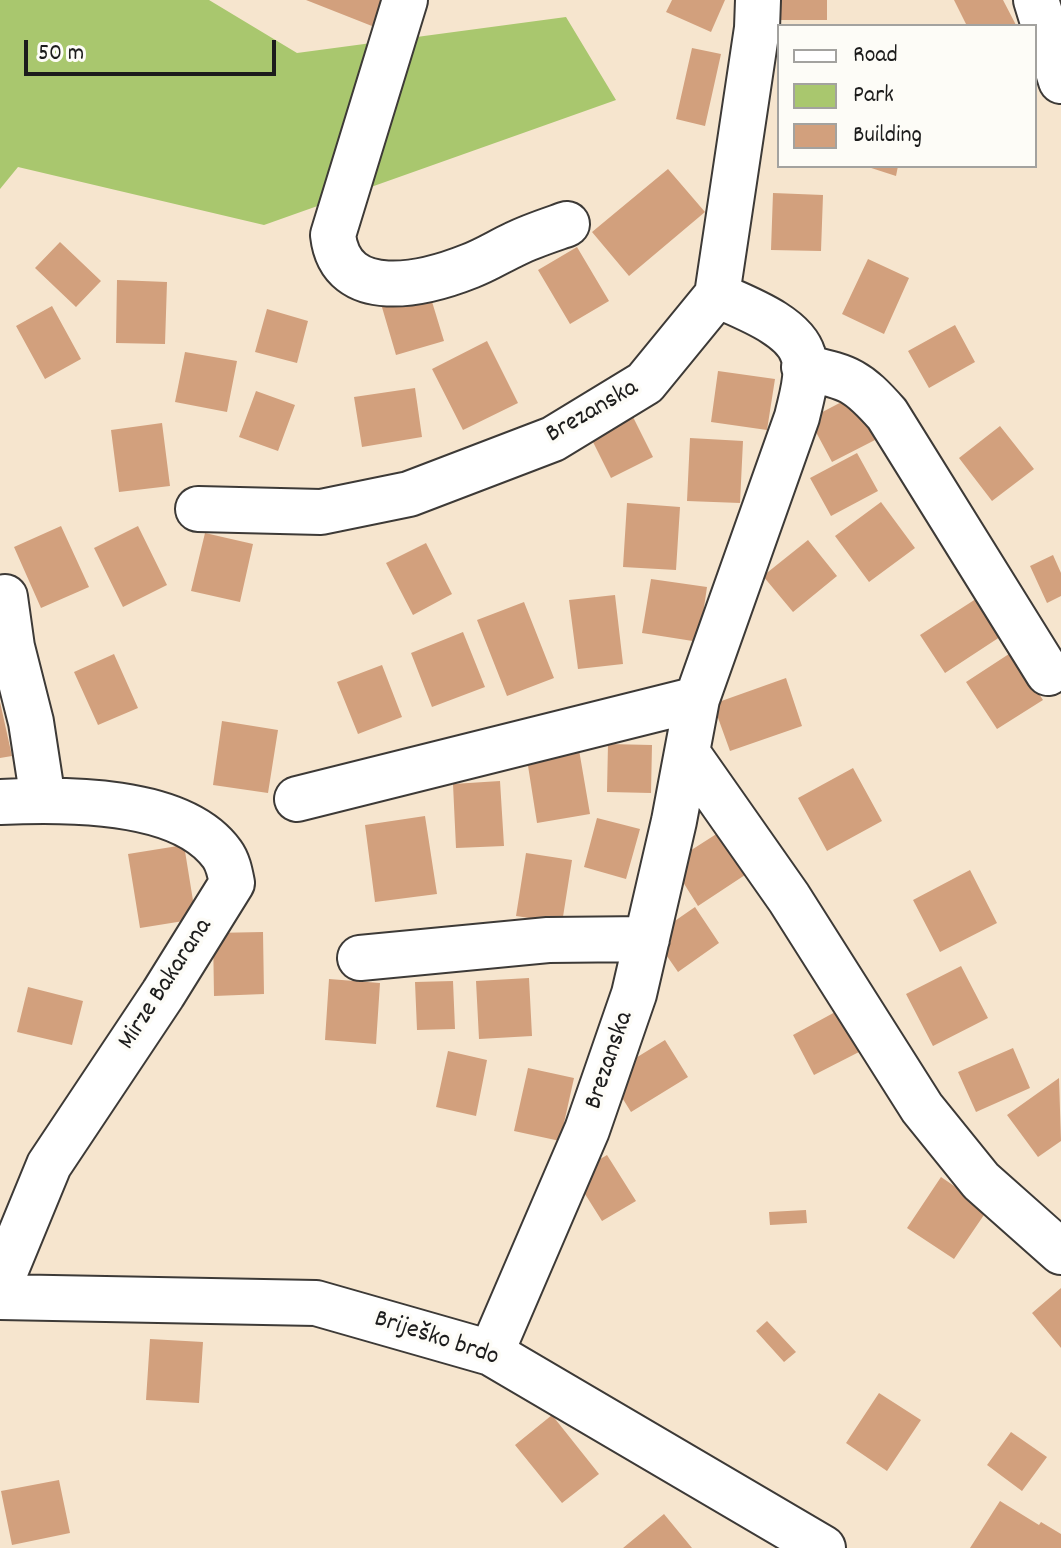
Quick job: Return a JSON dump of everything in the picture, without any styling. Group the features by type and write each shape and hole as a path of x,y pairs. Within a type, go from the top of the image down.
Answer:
{"street":[{"path":"405,0 333,235 335,250 342,263 355,275 376,284 416,282 470,266 517,242 567,224"},
{"path":"758,0 757,28 717,295 760,314 789,334 803,355 804,367 840,376 863,387 887,414 1048,673"},
{"path":"1036,0 1061,81"},
{"name":"Brezanska","path":"198,509 321,512 409,494 553,439 645,383 717,295"},
{"name":"Brezanska","path":"491,1353 587,1130 634,994 688,754 697,699 797,417 804,367"},
{"path":"5,597 12,647 31,722 43,800"},
{"path":"297,799 697,699"},
{"path":"688,754 789,898 922,1108 981,1181 1061,1252"},
{"name":"Mirze Bakarana","path":"0,802 43,800 162,814 198,831 222,854 232,883 163,994 49,1165 0,1284"},
{"path":"360,958 548,940 647,939"},
{"name":"Briješko brdo","path":"0,1297 316,1303 491,1353 823,1548"}],"green space":[{"path":"0,0 209,0 297,53 566,17 616,100 264,225 18,167 0,189"}],"building":[{"path":"306,0 388,0 377,28"},
{"path":"672,0 725,0 711,32 666,12"},
{"path":"779,0 827,0 827,20 779,20"},
{"path":"954,0 1003,0 1015,24 966,24"},
{"path":"692,48 721,54 705,126 676,119"},
{"path":"871,168 898,168 896,176"},
{"path":"668,169 705,212 629,276 592,232"},
{"path":"773,193 823,195 821,251 771,250"},
{"path":"60,242 101,281 76,307 35,268"},
{"path":"577,247 609,301 570,324 538,270"},
{"path":"868,259 909,278 884,334 842,314"},
{"path":"117,280 167,282 165,344 116,343"},
{"path":"426,282 444,341 396,355 379,297"},
{"path":"52,306 81,359 45,379 16,326"},
{"path":"267,309 308,321 297,363 255,352"},
{"path":"955,325 975,362 929,388 908,351"},
{"path":"487,341 518,403 463,430 432,369"},
{"path":"185,352 237,361 227,412 175,402"},
{"path":"718,371 775,379 767,430 711,422"},
{"path":"415,388 422,437 362,447 354,397"},
{"path":"256,391 295,405 278,451 239,437"},
{"path":"853,396 875,440 832,462 809,419"},
{"path":"631,413 653,457 611,478 589,434"},
{"path":"162,423 170,486 119,492 111,430"},
{"path":"1000,426 1034,469 992,501 959,458"},
{"path":"690,438 743,441 740,503 687,501"},
{"path":"857,453 878,491 831,516 810,478"},
{"path":"881,502 915,548 869,582 835,536"},
{"path":"627,503 680,507 676,570 623,567"},
{"path":"61,526 89,587 41,608 14,547"},
{"path":"138,526 167,585 123,607 94,548"},
{"path":"205,533 253,544 240,602 191,591"},
{"path":"808,540 837,576 793,612 763,576"},
{"path":"426,543 452,594 413,615 386,563"},
{"path":"1053,555 1061,573 1061,596 1047,603 1030,566"},
{"path":"651,579 707,587 699,642 642,633"},
{"path":"615,595 623,664 578,669 569,600"},
{"path":"982,595 1006,633 945,673 920,635"},
{"path":"524,602 554,678 507,696 477,620"},
{"path":"463,632 485,687 432,707 411,653"},
{"path":"1012,652 1043,700 997,729 966,682"},
{"path":"114,654 138,708 98,725 74,672"},
{"path":"382,665 402,717 358,734 337,682"},
{"path":"786,678 802,726 730,751 713,704"},
{"path":"0,702 12,756 0,758"},
{"path":"222,721 278,730 268,793 213,785"},
{"path":"578,744 590,814 537,823 526,753"},
{"path":"608,744 652,745 651,793 607,792"},
{"path":"853,768 882,821 827,851 798,798"},
{"path":"500,781 504,846 456,848 453,784"},
{"path":"425,816 437,894 375,902 365,825"},
{"path":"597,818 640,829 626,879 584,867"},
{"path":"718,833 745,875 698,906 671,863"},
{"path":"184,845 196,919 140,928 128,854"},
{"path":"526,853 572,860 562,923 516,916"},
{"path":"970,870 997,923 940,952 913,900"},
{"path":"695,907 719,943 678,972 653,936"},
{"path":"263,932 264,994 214,996 213,933"},
{"path":"961,966 988,1018 933,1046 906,994"},
{"path":"529,978 532,1036 479,1039 476,981"},
{"path":"329,979 380,983 376,1044 325,1040"},
{"path":"453,981 455,1029 417,1030 415,982"},
{"path":"28,987 83,1001 72,1045 17,1032"},
{"path":"837,1011 859,1052 814,1075 793,1035"},
{"path":"665,1040 688,1077 631,1112 608,1075"},
{"path":"1013,1048 1030,1088 976,1112 958,1072"},
{"path":"448,1051 487,1060 476,1116 436,1107"},
{"path":"528,1068 574,1078 560,1141 514,1131"},
{"path":"1059,1078 1061,1141 1038,1157 1007,1115"},
{"path":"607,1155 636,1201 602,1221 573,1175"},
{"path":"941,1177 988,1209 954,1259 907,1228"},
{"path":"806,1210 807,1223 770,1225 769,1212"},
{"path":"1061,1288 1061,1348 1032,1313"},
{"path":"767,1321 796,1352 784,1362 756,1331"},
{"path":"150,1339 203,1342 199,1403 146,1400"},
{"path":"879,1393 921,1420 887,1471 846,1443"},
{"path":"552,1415 599,1474 562,1503 515,1445"},
{"path":"1011,1432 1047,1457 1022,1491 987,1465"},
{"path":"59,1480 70,1533 12,1545 1,1491"},
{"path":"1000,1501 1039,1525 1041,1522 1061,1534 1061,1548 970,1548"},
{"path":"664,1514 692,1548 623,1548"}]}
